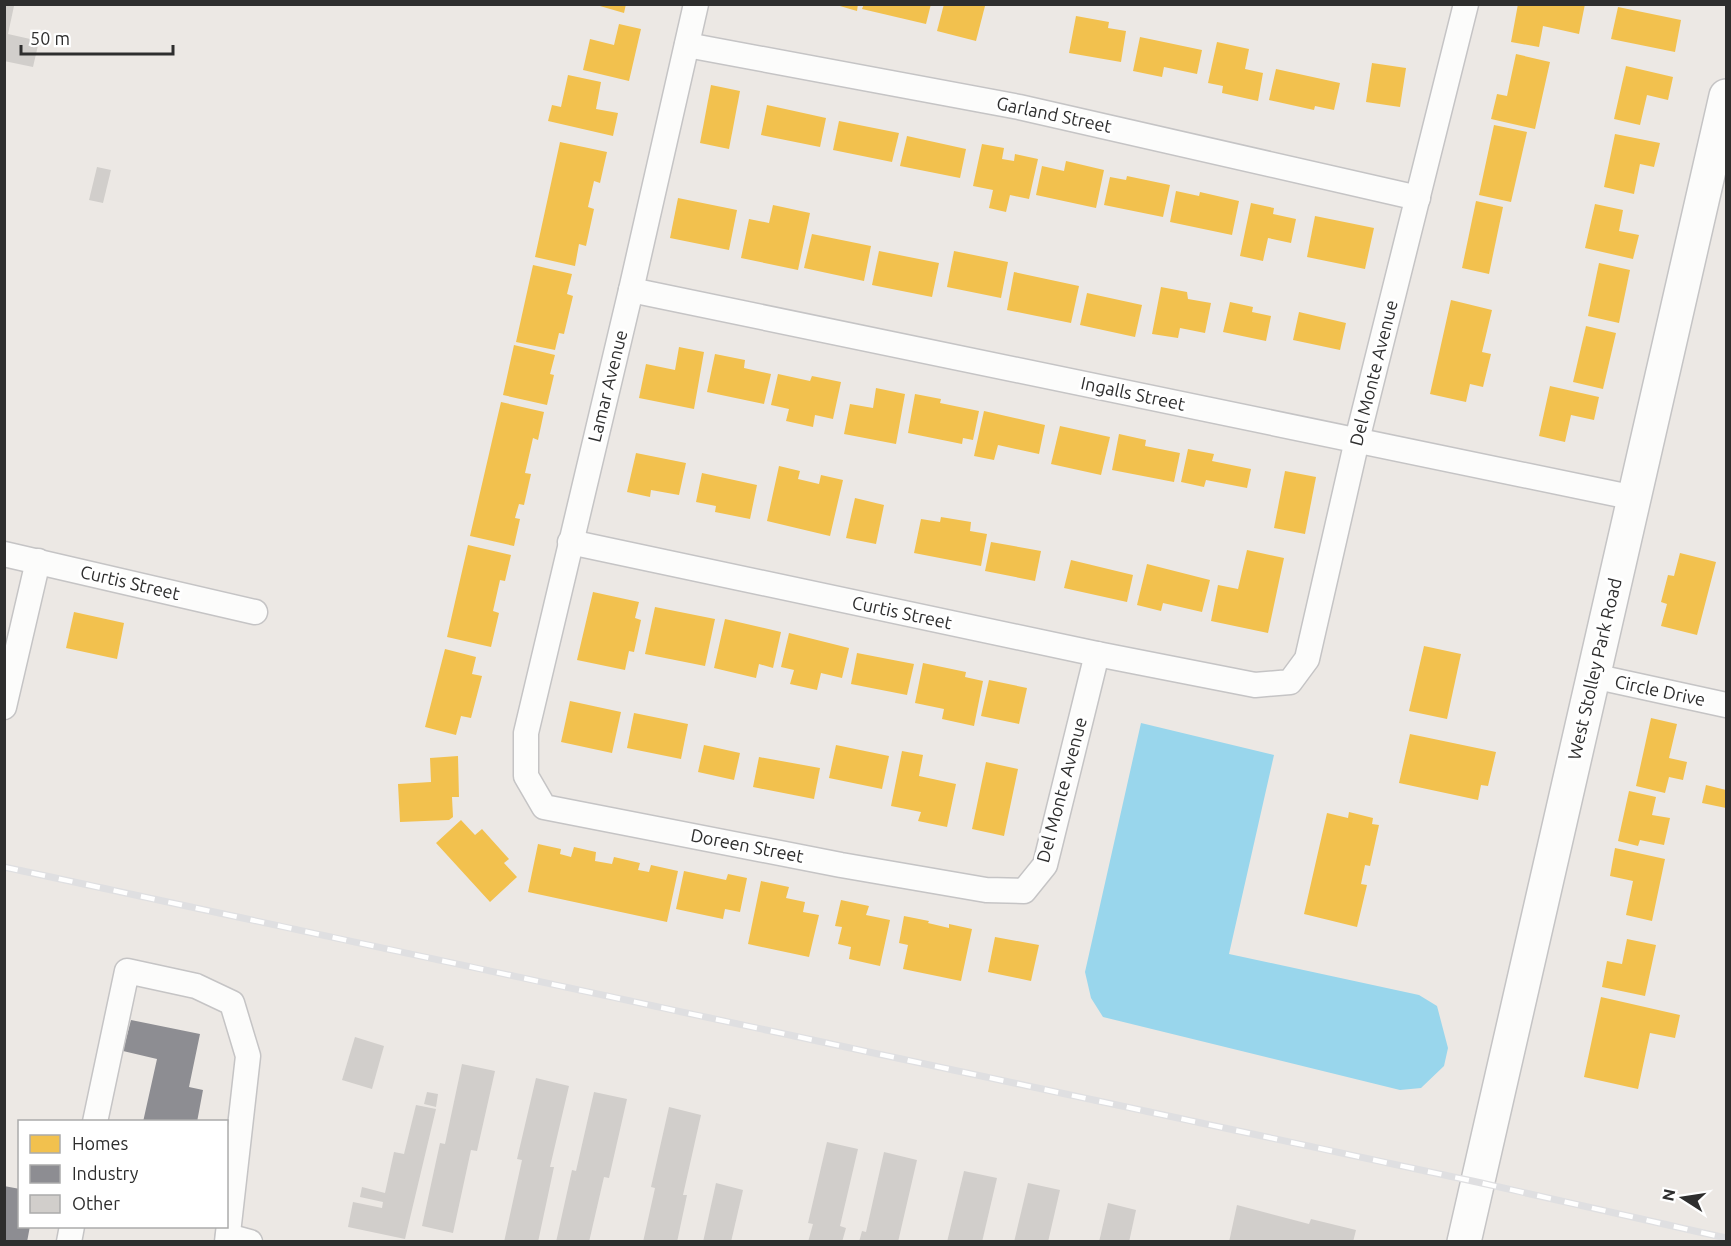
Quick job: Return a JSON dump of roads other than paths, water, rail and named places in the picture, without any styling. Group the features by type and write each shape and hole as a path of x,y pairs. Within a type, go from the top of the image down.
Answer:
{"main road":[{"name":"West Stolley Park Road","path":"1464,1242 1726,96"}],"street":[{"name":"Lamar Avenue","path":"526,768 526,733 696,4"},
{"name":"Del Monte Avenue","path":"1234,681 1255,686 1290,682 1307,659 1358,440 1466,4"},
{"name":"Garland Street","path":"687,45 1019,107 1418,198"},
{"name":"Ingalls Street","path":"631,290 1635,498"},
{"name":"Curtis Street","path":"570,542 1234,681"},
{"name":"Curtis Street","path":"4,554 255,612"},
{"path":"4,707 38,561"},
{"name":"Del Monte Avenue","path":"993,890 1024,891 1045,865 1097,654"},
{"name":"Circle Drive","path":"1593,676 1726,705"},
{"name":"Doreen Street","path":"526,768 526,776 544,807 841,865 993,890"},
{"path":"95,1120 127,971 196,986 232,1004 248,1056 235,1240"}],"water":[{"path":"1141,723 1274,755 1229,954 1419,995 1437,1006 1448,1048 1444,1066 1421,1088 1400,1090 1103,1017 1091,998 1085,972"}],"railway":[{"path":"4,867 1477,1182 1726,1238"}]}
